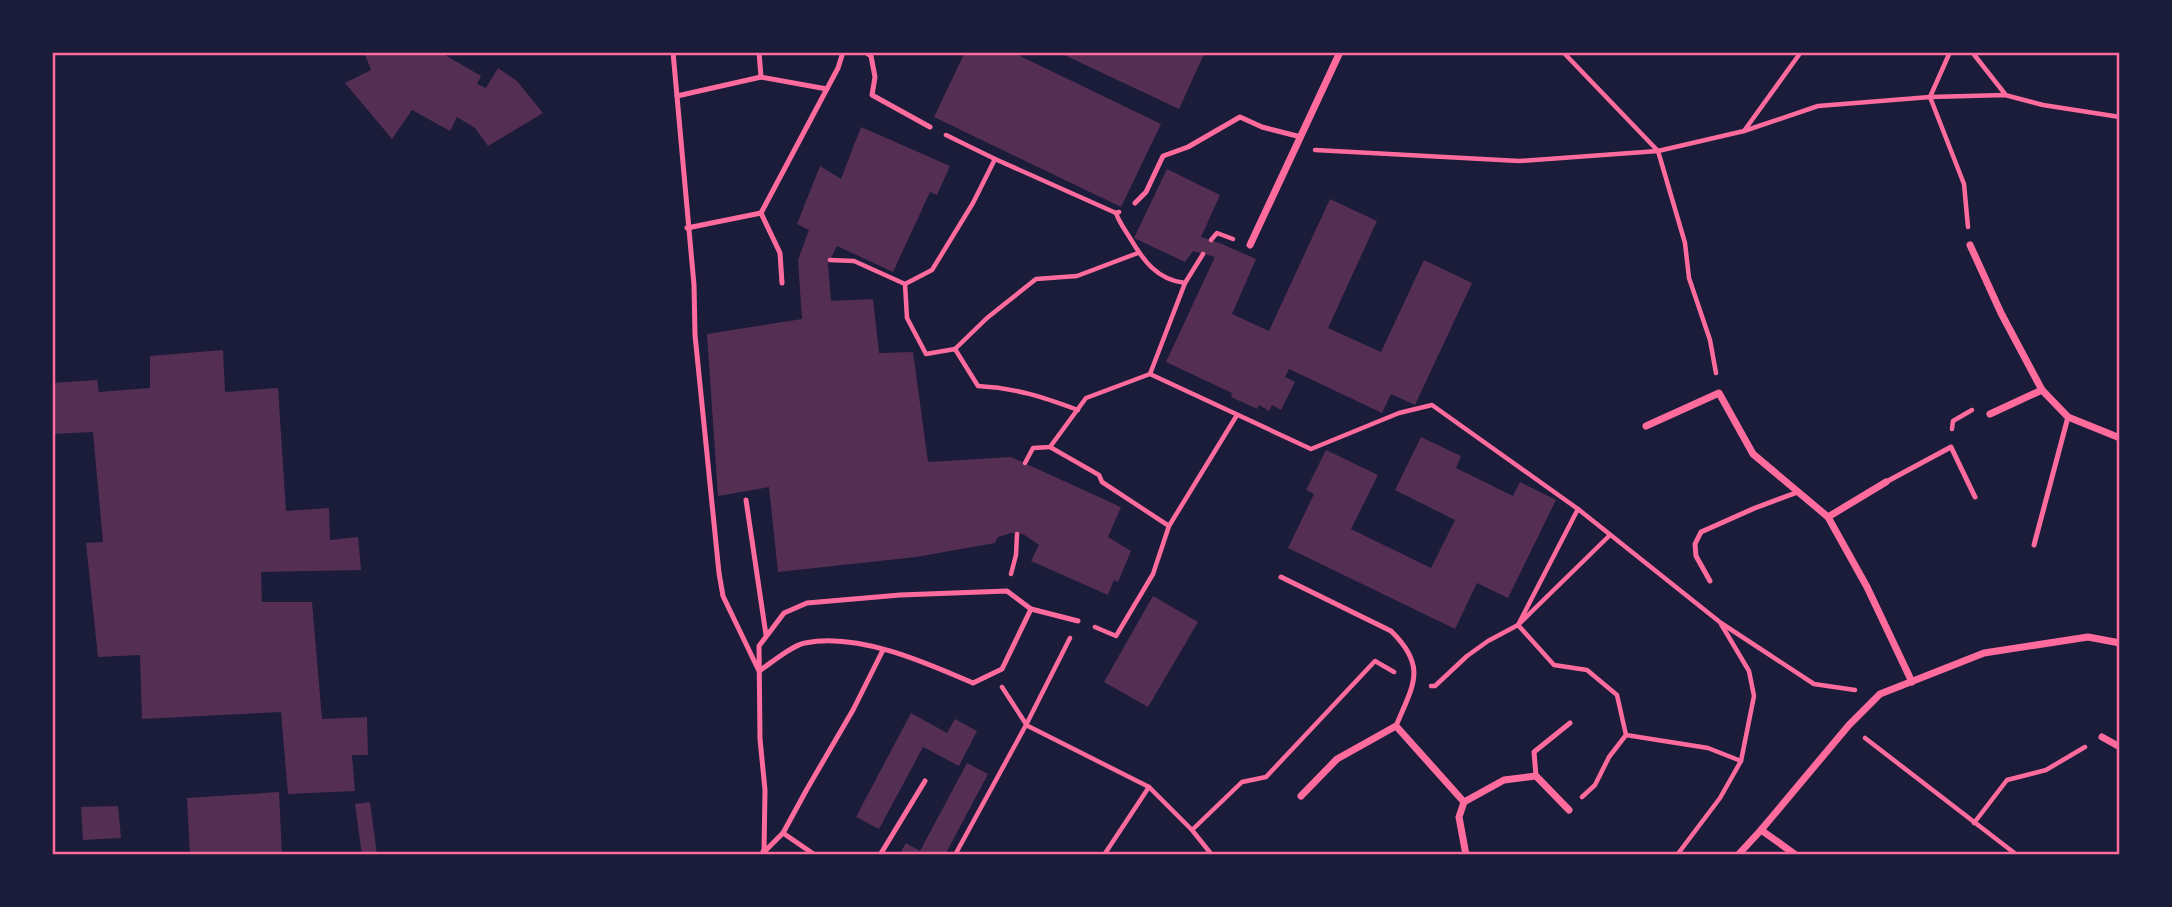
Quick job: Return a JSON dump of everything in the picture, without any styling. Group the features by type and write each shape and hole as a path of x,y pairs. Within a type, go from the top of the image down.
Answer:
{"street":[{"path":"1250,245 1340,52"},
{"path":"1970,245 2001,313 2042,390 2068,416 2119,438"},
{"path":"1990,415 2042,390"},
{"path":"1646,426 1719,393 1753,454 1828,517 1867,587 1912,682"},
{"path":"1828,517 1886,482"},
{"path":"1738,855 1849,725 1880,694 1984,653 2088,637 2119,643"},
{"path":"1301,796 1338,759 1396,726 1464,802"},
{"path":"2102,737 2119,747"},
{"path":"1466,855 1459,817 1464,802 1504,780 1536,776 1569,810"},
{"path":"1762,830 1796,855"}],"lane":[{"path":"673,52 694,285 695,334 719,573 723,596 758,671"},
{"path":"759,52 761,77"},
{"path":"761,213 844,52"},
{"path":"866,52 871,57 875,77 872,95 930,127"},
{"path":"677,96 761,77 827,89"},
{"path":"1135,204 1146,192 1163,156 1188,148 1240,117 1262,127 1301,137"},
{"path":"687,228 761,213"},
{"path":"761,213 780,253 782,283"},
{"path":"2034,545 2068,416"},
{"path":"1886,482 1951,447 1975,497"},
{"path":"1710,580 1696,556 1695,544 1701,532 1798,492"},
{"path":"746,500 766,635"},
{"path":"1282,577 1391,631 1403,643 1414,661 1413,683 1396,726"},
{"path":"764,853 765,790 760,739 759,646 784,613 807,603 900,595 1007,591 1031,609 1078,621"},
{"path":"758,671 802,643 841,640 932,665 973,683 1002,669 1031,609"},
{"path":"764,853 783,833 853,710 883,650"},
{"path":"1536,776 1534,752 1570,723"},
{"path":"880,855 925,781"},
{"path":"783,833 815,855"}],"path":[{"path":"1563,52 1658,151 1685,243 1689,278 1710,340 1719,393"},
{"path":"1744,131 1801,52"},
{"path":"1950,52 1930,97 1964,184 1970,245"},
{"path":"1972,52 2006,95"},
{"path":"1295,149 1519,161 1658,151 1744,131 1818,106 1930,97 2006,95 2043,106 2119,117"},
{"path":"930,127 1116,213 1148,266 1175,282 1185,284"},
{"path":"905,284 932,270 973,204 995,159"},
{"path":"1116,213 1135,204"},
{"path":"905,284 907,318 926,354 955,349 1036,279 1077,276 1138,253"},
{"path":"1150,374 1185,284 1203,254"},
{"path":"830,260 855,261 905,284"},
{"path":"955,349 978,386 1002,387 1045,397 1078,410"},
{"path":"1050,447 1086,398 1150,374 1311,449 1399,413 1432,405 1578,509 1721,623 1814,684 1880,694"},
{"path":"1951,447 1953,421 1974,410 1990,415"},
{"path":"954,855 1026,725 1078,621 1116,636 1153,574 1169,526 1237,415"},
{"path":"1025,463 1033,447 1050,447 1099,475 1102,482 1169,526"},
{"path":"1518,625 1578,509"},
{"path":"1007,591 1016,555 1017,534"},
{"path":"1192,830 1242,782 1266,777 1375,661 1413,683 1436,686 1467,656 1518,625 1609,536"},
{"path":"1677,855 1720,798 1741,761 1754,696 1749,671 1721,623"},
{"path":"1518,625 1555,665 1587,670 1617,695 1626,735"},
{"path":"993,673 1026,725 1149,787 1192,830 1212,855"},
{"path":"1849,725 2017,855"},
{"path":"1626,735 1708,748 1741,761"},
{"path":"1569,810 1595,785 1609,757 1626,735"},
{"path":"1975,823 2007,780 2046,770 2102,737"},
{"path":"1104,855 1149,787"}],"building":[{"path":"364,52 440,52 481,76 477,84 486,88 498,68 517,81 543,113 488,146 475,128 457,117 450,131 412,110 392,139 345,83 371,70"},
{"path":"965,52 1012,52 1161,124 1121,207 934,117"},
{"path":"1058,52 1205,52 1179,109"},
{"path":"861,127 950,166 937,195 930,192 893,272 837,246 828,264 831,301 873,299 879,353 913,352 928,462 1011,457 1121,507 1108,537 1131,551 1118,582 1114,580 1108,595 1031,561 1039,545 1023,534 1011,533 998,537 995,543 916,557 778,572 769,487 718,496 707,334 802,319 798,260 809,230 797,224 820,166 841,179"},
{"path":"1167,169 1220,195 1201,237 1256,259 1232,314 1269,331 1330,199 1377,221 1328,328 1381,352 1424,260 1472,283 1415,405 1391,394 1382,413 1289,369 1285,377 1295,382 1281,410 1272,405 1269,411 1259,405 1257,409 1231,397 1232,393 1166,362 1215,257 1193,251 1185,262 1134,238"},
{"path":"223,350 225,392 278,388 286,511 329,508 330,540 358,537 361,570 261,572 262,602 312,602 322,719 367,717 368,755 352,755 355,791 288,794 281,712 142,719 140,655 98,657 86,543 103,542 93,432 52,434 52,383 97,380 99,392 150,388 150,356"},
{"path":"1421,437 1461,456 1456,468 1513,496 1520,482 1556,500 1508,598 1477,583 1455,629 1288,548 1314,494 1306,490 1326,450 1378,475 1351,529 1431,568 1455,520 1395,490"},
{"path":"1153,596 1198,622 1148,707 1104,682"},
{"path":"911,713 947,733 955,719 977,731 959,766 923,747 879,829 856,817"},
{"path":"967,763 988,774 945,855 899,855 906,843 920,851"},
{"path":"279,792 282,855 190,855 187,798"},
{"path":"370,802 377,855 362,855 355,804"},
{"path":"118,806 121,838 83,840 81,807"}]}
